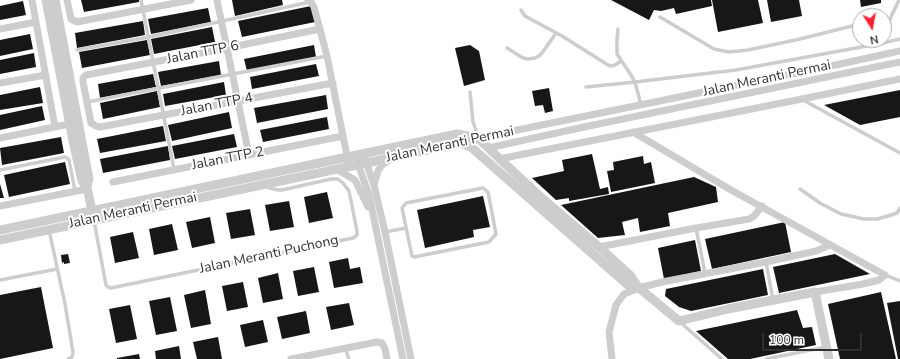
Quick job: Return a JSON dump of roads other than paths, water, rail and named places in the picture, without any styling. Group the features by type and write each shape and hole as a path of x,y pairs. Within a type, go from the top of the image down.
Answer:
{"street":[{"path":"32,0 55,127"},
{"path":"46,0 55,25"},
{"path":"54,0 55,25 74,123 82,181 87,188 93,215"},
{"path":"67,0 71,19 77,22 191,0"},
{"path":"217,0 249,155"},
{"path":"310,1 314,7 327,56 343,136 356,160 374,185 411,359"},
{"path":"0,29 36,22"},
{"name":"Jalan TTP 6","path":"87,102 83,82 83,78 86,75 320,29"},
{"name":"Jalan Meranti Permai","path":"0,240 48,229 93,215 258,185 336,168 356,160 395,156 461,143 478,138 831,66 900,50"},
{"name":"Jalan Meranti Permai","path":"488,148 577,128 900,62"},
{"path":"0,84 46,75"},
{"path":"499,159 900,79"},
{"name":"Jalan TTP 4","path":"87,102 92,123 100,127 333,83"},
{"path":"0,138 74,123"},
{"path":"0,230 93,215 356,160 457,134 478,138 544,200 630,275 639,288 679,321 728,309 863,284 879,280 885,275 731,190 633,132"},
{"name":"Jalan TTP 2","path":"113,182 343,136"},
{"path":"461,143 472,148 628,285 639,288"},
{"path":"374,185 378,171 382,165 395,156"},
{"path":"356,160 369,195 403,359"},
{"path":"336,168 355,180 374,218"},
{"path":"0,206 87,188"},
{"path":"599,247 749,219 754,216 762,206"},
{"path":"612,359 609,332 616,305 624,294 639,288 662,282 816,251 830,245"},
{"path":"815,292 828,359"},
{"path":"291,359 377,342 382,343 387,359"}],"lane":[{"path":"141,0 175,170"},
{"path":"892,15 899,0"},
{"path":"77,50 148,37 310,1"},
{"path":"521,10 525,16 608,65 615,65 621,61"},
{"path":"660,17 714,49 729,52 748,50 852,26"},
{"path":"618,29 617,54 634,82 641,105"},
{"path":"507,48 523,58 535,58 542,53 556,33"},
{"path":"586,87 736,70 852,47"},
{"path":"87,102 327,56"},
{"path":"470,92 473,122 478,138"},
{"path":"802,99 900,153"},
{"path":"0,170 65,157 69,160 75,191"},
{"name":"Jalan Meranti Puchong","path":"93,215 106,285 111,288 353,238 357,235 349,191 338,179 331,179 282,190 258,185"},
{"path":"483,188 488,192 496,234 489,242 414,257 412,256 406,228 402,208 406,202 483,188"},
{"path":"800,189 820,203 841,214 864,219 888,216 897,212 900,208"},
{"path":"385,232 406,228"},
{"path":"696,228 705,273"},
{"path":"48,229 74,352 72,357 68,359"},
{"path":"766,262 773,300"},
{"path":"0,280 57,269"},
{"path":"885,275 900,281"},
{"path":"679,321 722,359"},
{"path":"766,359 826,347"},
{"path":"345,348 349,359"}]}
